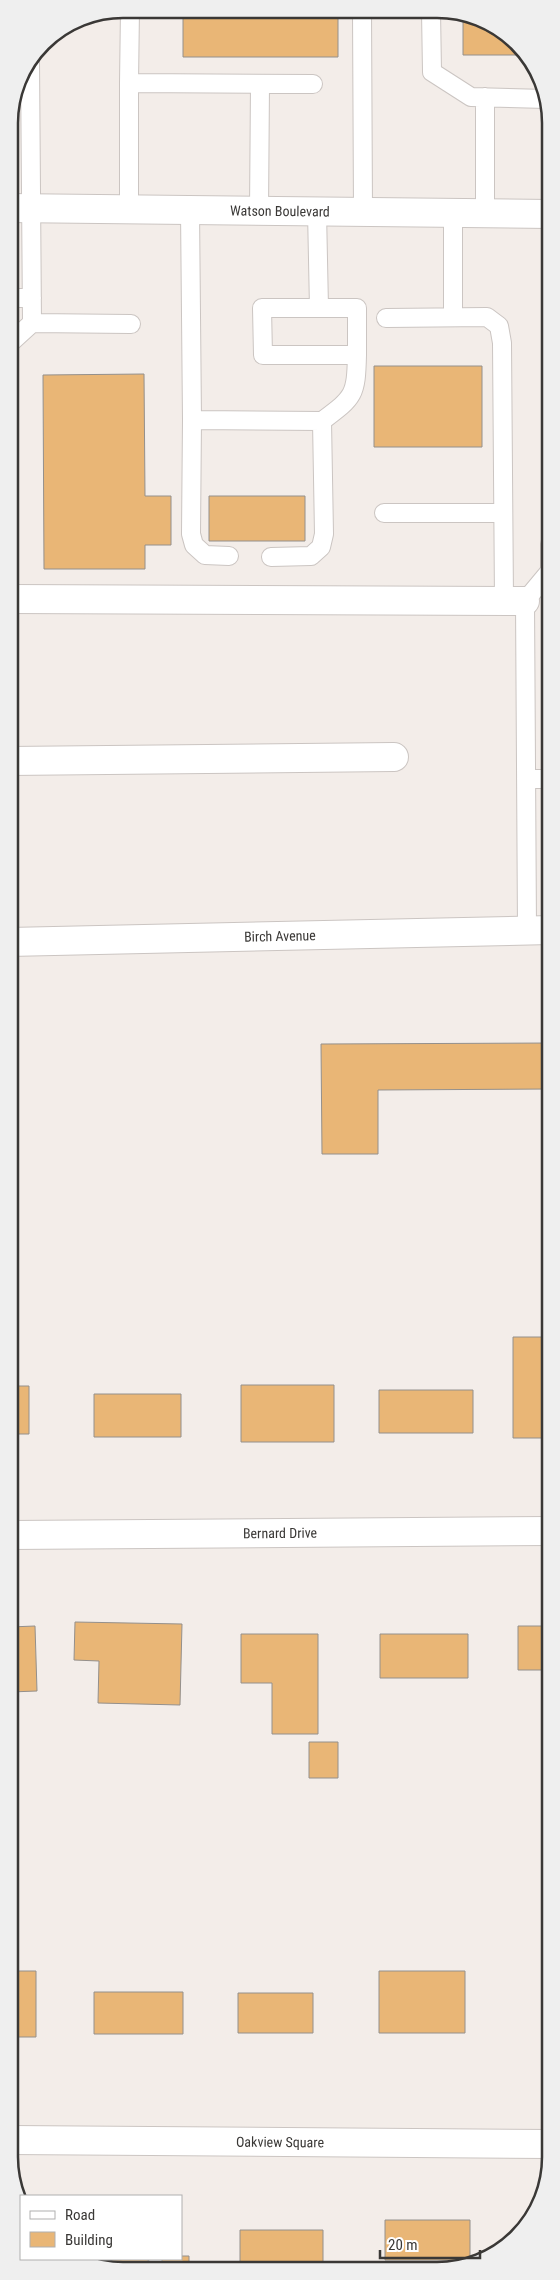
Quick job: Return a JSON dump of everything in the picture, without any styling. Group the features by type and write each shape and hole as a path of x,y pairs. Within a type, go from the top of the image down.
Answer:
{"street":[{"name":"Watson Boulevard","path":"20,208 542,214"},
{"path":"18,600 515,601"},
{"path":"18,761 394,757"},
{"name":"Birch Avenue","path":"18,942 539,930"},
{"name":"Bernard Drive","path":"18,1535 542,1531"},
{"name":"Oakview Square","path":"18,2140 542,2144"}],"lane":[{"path":"129,209 130,18"},
{"path":"362,18 363,212"},
{"path":"431,18 432,72 471,97 540,99"},
{"path":"26,80 20,208 32,298 32,323"},
{"path":"130,83 313,84"},
{"path":"259,211 260,84"},
{"path":"485,97 485,213"},
{"path":"190,210 191,534 194,545 205,555 229,556"},
{"path":"318,211 319,308"},
{"path":"453,213 453,317"},
{"path":"18,298 32,298"},
{"path":"192,420 322,421 345,404 356,386 357,355 357,308 262,308 263,355 357,355"},
{"path":"386,318 487,317 499,326 502,343 503,513 515,601 526,779 539,930"},
{"path":"18,336 32,323 131,324"},
{"path":"271,557 311,556 321,547 324,534 322,421"},
{"path":"384,513 503,513"},
{"path":"515,601 542,578"},
{"path":"526,779 542,779"}],"building":[{"path":"183,18 338,18 338,57 183,57"},
{"path":"463,21 484,28 496,35 518,55 463,55"},
{"path":"374,366 482,366 482,447 374,447"},
{"path":"144,374 145,496 171,496 171,545 145,545 145,569 44,569 43,375"},
{"path":"209,496 305,496 305,541 209,541"},
{"path":"542,1043 542,1089 378,1090 378,1154 322,1154 321,1044"},
{"path":"513,1337 542,1337 542,1438 513,1438"},
{"path":"241,1385 334,1385 334,1442 241,1442"},
{"path":"18,1386 29,1386 29,1434 18,1434"},
{"path":"379,1390 473,1390 473,1433 379,1433"},
{"path":"94,1394 181,1394 181,1437 94,1437"},
{"path":"75,1622 182,1624 180,1705 98,1703 99,1661 74,1660"},
{"path":"35,1626 37,1691 18,1692 18,1627"},
{"path":"518,1626 542,1626 542,1670 518,1670"},
{"path":"241,1634 318,1634 318,1734 272,1734 272,1683 241,1683"},
{"path":"380,1634 468,1634 468,1678 380,1678"},
{"path":"309,1742 338,1742 338,1778 309,1778"},
{"path":"18,1971 36,1971 36,2037 18,2037"},
{"path":"379,1971 465,1971 465,2033 379,2033"},
{"path":"94,1992 183,1992 183,2034 94,2034"},
{"path":"238,1993 313,1993 313,2033 238,2033"},
{"path":"385,2220 470,2220 470,2257 458,2260 385,2260"},
{"path":"240,2230 323,2230 323,2262 240,2262"},
{"path":"182,2256 189,2256 189,2262 162,2262 162,2260 182,2260"},
{"path":"102,2260 148,2260 151,2262"}]}
